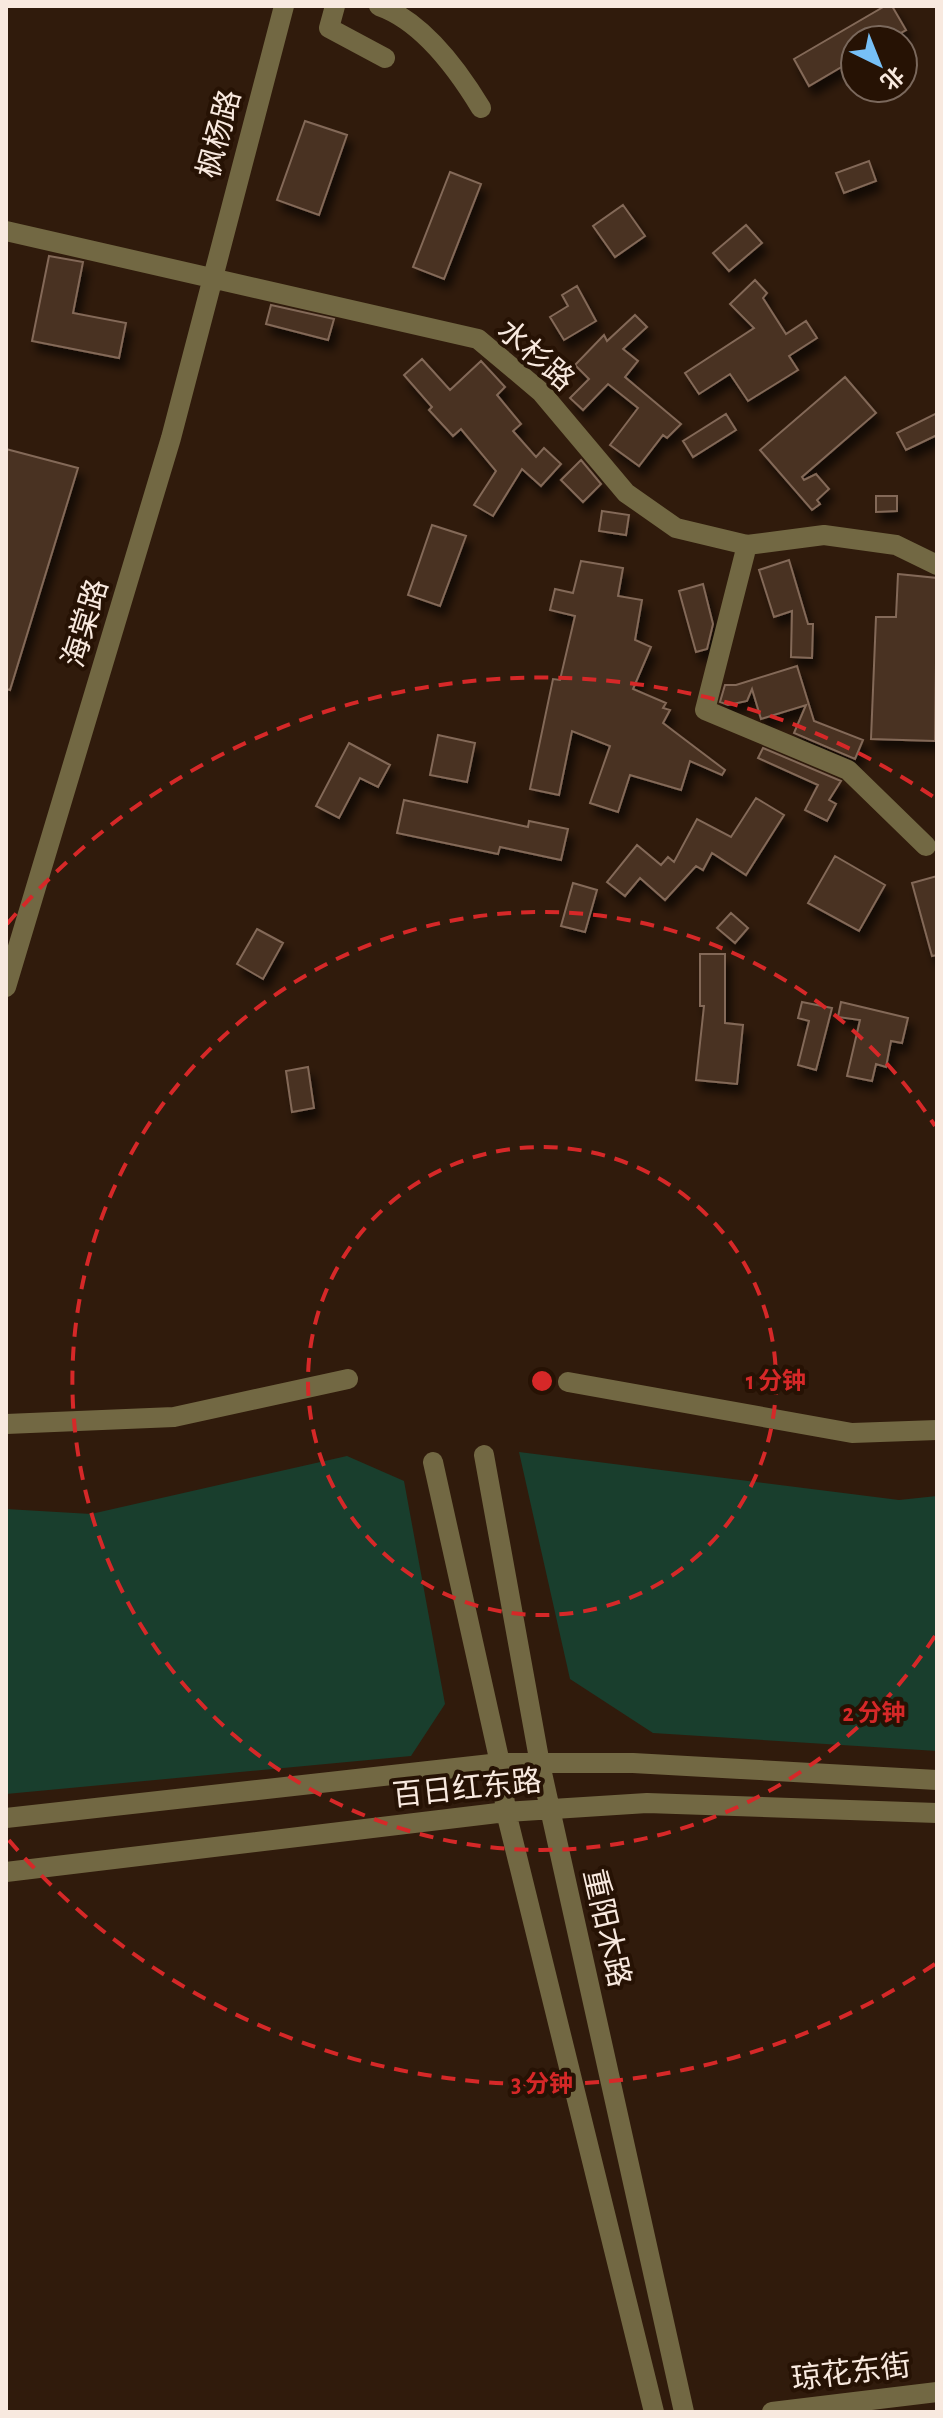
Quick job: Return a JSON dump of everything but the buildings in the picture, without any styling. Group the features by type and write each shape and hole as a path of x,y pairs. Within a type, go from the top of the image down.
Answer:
{"street":[{"name":"枫杨路","path":"212,277 284,6"},
{"path":"335,6 329,28 385,58"},
{"path":"379,6 400,13 459,72 481,108"},
{"name":"水杉路","path":"6,231 478,339 541,392 626,493 676,528 747,545 824,535 896,545 937,565"},
{"name":"海棠路","path":"8,985 171,438 212,277"},
{"path":"747,545 705,710 848,770 926,846"},
{"path":"6,1424 174,1417 348,1379"},
{"path":"568,1382 852,1433 937,1430"},
{"name":"重阳木路","path":"484,1455 540,1764 684,2412"},
{"path":"433,1462 500,1763 506,1812 654,2412"},
{"name":"百日红东路","path":"6,1818 500,1763 633,1763 937,1780"},
{"name":"百日红东路","path":"6,1872 550,1809 647,1803 937,1813"},
{"name":"琼花东街","path":"772,2412 937,2392"}],"green space":[{"path":"519,1452 899,1500 937,1496 937,1751 653,1733 570,1679"},
{"path":"347,1456 404,1481 445,1704 411,1756 6,1794 6,1509 91,1514"}]}
